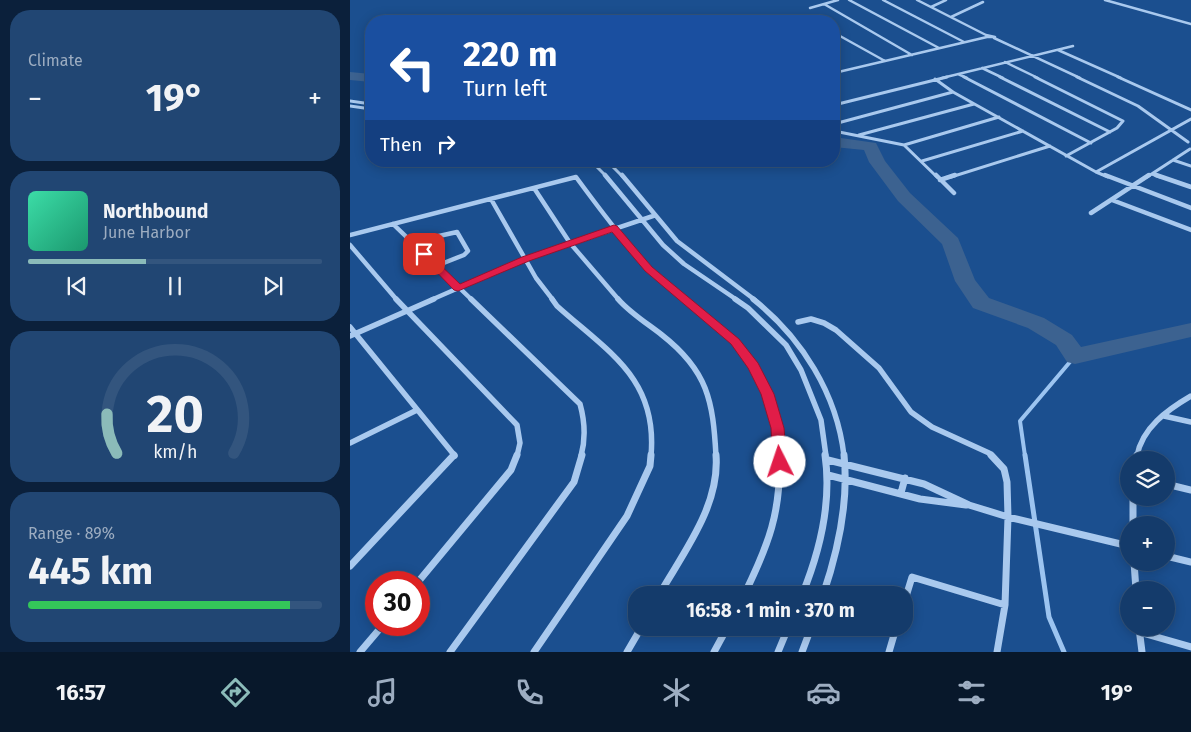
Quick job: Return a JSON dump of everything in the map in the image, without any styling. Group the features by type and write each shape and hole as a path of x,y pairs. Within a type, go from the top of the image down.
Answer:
{"street":[{"path":"810,8 838,0"},
{"path":"849,0 939,48"},
{"path":"883,0 964,43"},
{"path":"917,0 986,36 994,38 1138,106 1190,143"},
{"path":"931,7 946,0"},
{"path":"1105,0 1191,24"},
{"path":"951,17 984,2"},
{"path":"824,4 912,55"},
{"path":"840,36 885,61"},
{"path":"840,72 964,43 986,36"},
{"path":"840,104 1073,46"},
{"path":"1058,50 1191,110"},
{"path":"1005,62 1123,121 1091,144 1066,156"},
{"path":"982,68 1110,132"},
{"path":"958,74 1091,144"},
{"path":"935,80 1096,172 1191,208"},
{"path":"840,122 953,92"},
{"path":"350,101 365,103"},
{"path":"858,136 975,104"},
{"path":"350,106 365,108"},
{"path":"840,133 904,145 999,117"},
{"path":"1096,172 1191,119"},
{"path":"922,161 1023,131"},
{"path":"1190,143 1184,145 1191,149"},
{"path":"904,145 954,193"},
{"path":"940,180 1050,146"},
{"path":"1092,213 1191,149"},
{"path":"1172,160 1191,166"},
{"path":"598,167 614,184 663,245 684,264 748,308 786,345 801,370 821,420 828,460 824,521 806,586"},
{"path":"613,167 627,182 653,216 676,240 778,320 797,342 816,369 837,419 845,463 841,521 825,586"},
{"path":"1152,174 1191,187"},
{"path":"350,235 576,177 614,228 649,269 735,341 754,366 767,394 778,428 781,478 774,518 764,554 748,586"},
{"path":"534,188 570,243 621,303 680,349 704,382 714,421 717,464 711,497 701,520 664,586"},
{"path":"491,199 536,278 557,306 628,370 639,386 648,407 652,434 650,466 627,516 534,652"},
{"path":"1112,200 1191,230"},
{"path":"353,335 525,259 653,216"},
{"path":"394,224 580,404 585,422 584,446 574,482 450,652"},
{"path":"412,242 457,232 468,251 464,255 436,266"},
{"path":"350,245 406,311 517,424 521,440 520,450 511,470 427,571"},
{"path":"798,322 811,319 824,323 836,330 879,368 911,412 932,427 989,453 1004,468 1008,482 1005,605 997,652"},
{"path":"350,327 353,335 455,456 350,566"},
{"path":"1138,451 1141,441 1164,416 1177,404 1191,396"},
{"path":"350,434 352,442 417,410"},
{"path":"1164,416 1191,422"},
{"path":"828,460 905,478 938,490 969,505"},
{"path":"828,475 934,501 969,505 1120,544"},
{"path":"901,493 905,478"},
{"path":"1175,486 1191,490"},
{"path":"1175,558 1191,562"},
{"path":"909,586 912,577 1005,605"},
{"path":"360,652 374,636"},
{"path":"627,652 636,636"},
{"path":"714,652 723,636"},
{"path":"778,652 785,636"},
{"path":"802,652 808,636"},
{"path":"889,652 894,636"},
{"path":"1140,636 1142,652"},
{"path":"1157,636 1191,647"}],"waterway":[{"path":"350,76 365,77"},
{"path":"840,143 870,146 877,162 904,197 951,242 965,281 981,303 1036,323 1064,340 1075,356 1191,330"},
{"path":"1025,456 1020,421 1075,356"},
{"path":"1025,455 1049,617 1064,652"}],"route":[{"path":"424,254 458,288 525,259 614,228 649,269 735,341 754,366 767,394 778,428 780,462"}]}
